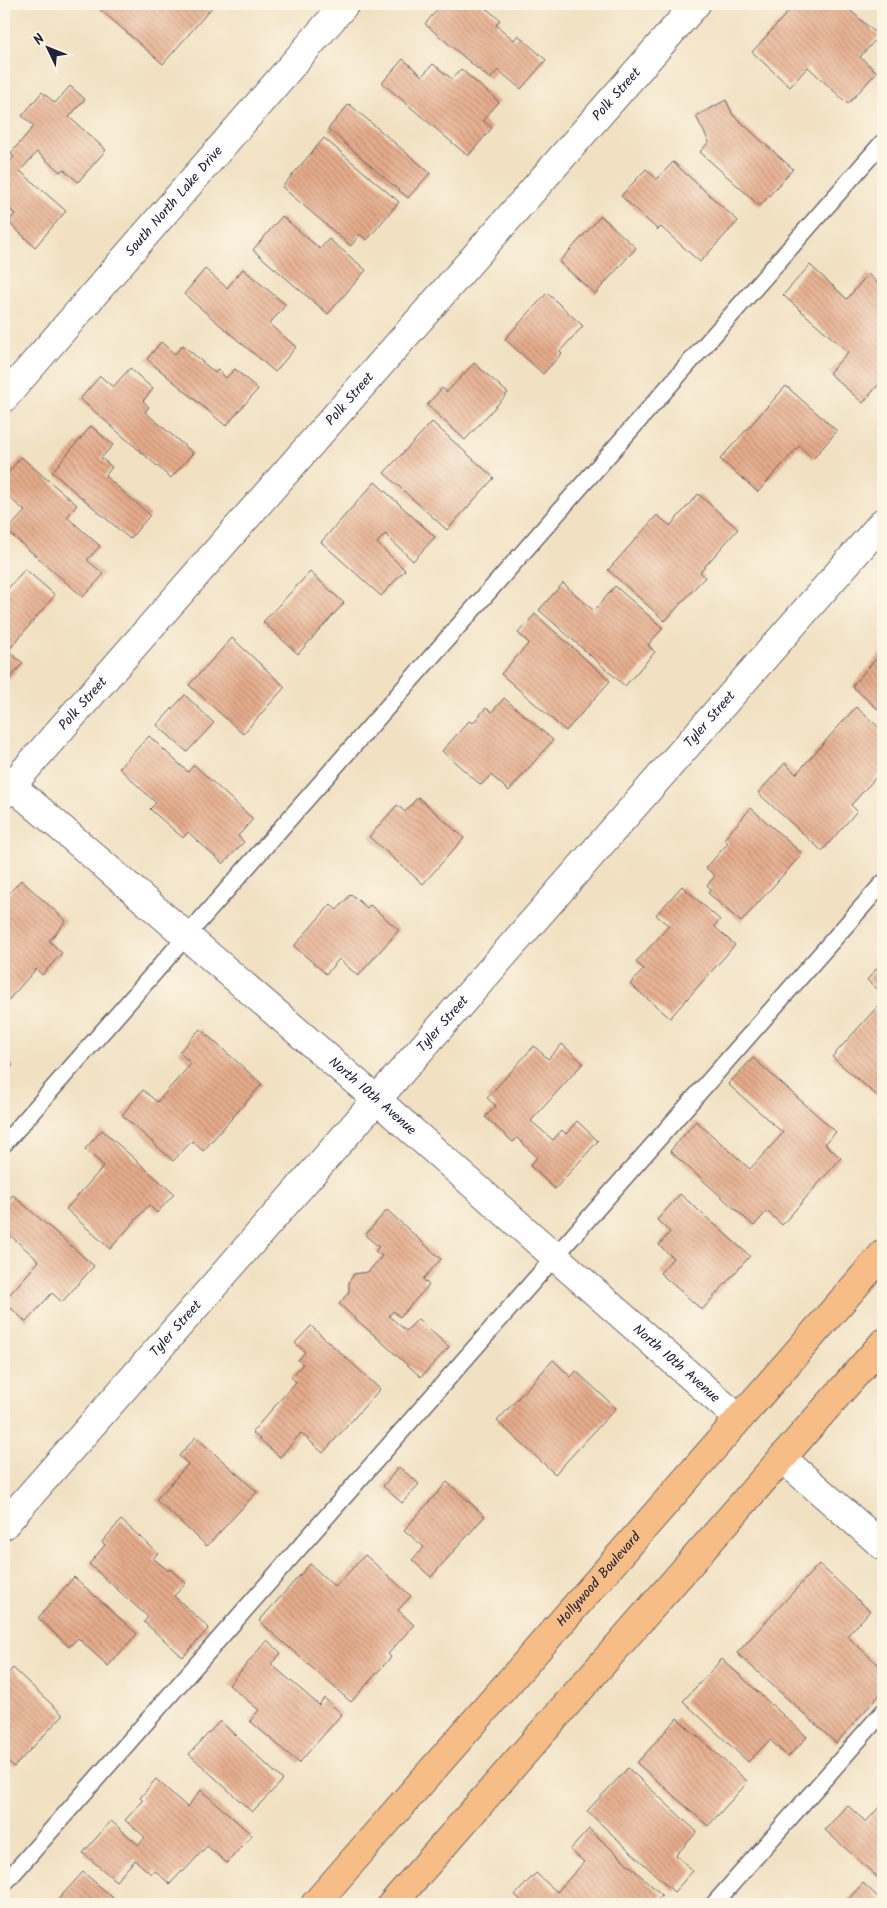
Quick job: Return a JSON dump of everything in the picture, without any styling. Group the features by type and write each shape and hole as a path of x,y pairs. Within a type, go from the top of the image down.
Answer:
{"main road":[{"name":"Hollywood Boulevard","path":"315,1904 883,1254"},
{"path":"392,1904 883,1343"}],"street":[{"name":"South North Lake Drive","path":"4,398 345,4"},
{"name":"Polk Street","path":"6,786 696,4"},
{"name":"Tyler Street","path":"4,1525 883,522"},
{"name":"North 10th Avenue","path":"6,786 186,936 376,1100 738,1418"},
{"path":"782,1458 883,1546"}],"lane":[{"path":"4,1144 883,142"},
{"path":"4,1884 883,883"},
{"path":"714,1904 883,1712"}],"building":[{"path":"94,4 215,4 163,64"},
{"path":"442,4 481,4 500,20 496,25 514,40 518,35 546,60 521,89 498,70 490,79 425,24"},
{"path":"795,4 843,4 879,36 860,57 877,72 848,104 808,67 790,87 752,52"},
{"path":"403,59 422,76 433,64 452,79 461,69 499,102 483,120 492,128 468,156 382,83"},
{"path":"70,86 85,99 69,117 106,150 78,182 63,169 60,172 37,152 20,171 66,211 35,247 8,222 15,214 4,204 4,168 14,157 10,154 34,126 22,116 42,92 55,103"},
{"path":"726,100 733,115 793,169 760,206 700,152 709,142 696,116"},
{"path":"349,104 430,173 408,198 328,129"},
{"path":"324,138 399,202 367,240 360,234 351,246 282,187"},
{"path":"673,162 738,221 700,262 661,227 658,230 621,196 646,169 657,179"},
{"path":"282,216 320,249 329,239 366,270 328,314 253,250"},
{"path":"601,216 636,248 595,294 559,262"},
{"path":"810,265 847,299 868,274 883,288 883,379 863,403 829,373 848,352 783,295"},
{"path":"205,269 227,288 243,269 286,305 269,324 296,347 275,372 184,294"},
{"path":"547,293 583,326 560,351 562,353 543,374 505,339"},
{"path":"161,342 175,354 183,345 215,373 218,370 226,378 235,369 258,389 226,426 147,359"},
{"path":"474,363 508,393 465,440 427,405 442,388 447,392"},
{"path":"130,368 153,389 143,401 149,407 145,412 193,453 171,478 80,399 100,376 113,387"},
{"path":"786,386 837,431 813,459 799,446 758,492 720,459"},
{"path":"432,422 494,478 447,530 384,473"},
{"path":"91,426 113,445 101,458 112,467 105,476 150,515 130,539 52,472"},
{"path":"21,457 77,505 67,517 100,546 87,560 104,574 83,597 7,531 25,511 4,493 4,478"},
{"path":"375,482 435,537 413,561 385,534 377,543 405,570 381,596 321,542"},
{"path":"698,494 738,529 700,572 705,577 665,621 608,570 657,515 670,526"},
{"path":"25,569 55,595 8,651 23,663 4,685 4,593"},
{"path":"310,572 344,603 298,654 263,622"},
{"path":"563,583 594,611 615,586 663,628 648,645 655,652 625,686 539,610"},
{"path":"535,614 610,681 566,731 501,674 529,643 518,633"},
{"path":"232,638 285,687 243,734 189,685"},
{"path":"883,651 883,714 852,686"},
{"path":"185,695 214,723 187,752 157,725"},
{"path":"504,698 553,740 509,791 491,775 481,785 442,751 469,721 473,723 486,708 492,712"},
{"path":"856,707 883,731 883,778 879,774 851,805 857,811 822,851 758,793 785,763 796,774"},
{"path":"149,736 188,772 194,765 253,819 238,836 244,842 223,864 188,832 183,838 150,809 156,803 119,768"},
{"path":"418,797 464,838 423,884 369,837 397,805 405,812"},
{"path":"751,808 802,854 741,922 708,893 711,889 707,885 715,876 706,868 728,843 724,839"},
{"path":"21,880 66,921 49,941 62,953 42,975 36,969 4,1005 4,899"},
{"path":"682,886 720,920 714,926 735,945 670,1018 630,984 644,969 636,962 669,926 656,915"},
{"path":"351,894 367,908 370,905 399,930 358,976 339,959 326,974 294,946 331,904 337,910"},
{"path":"883,961 883,994 867,980"},
{"path":"878,1006 883,1011 883,1101 832,1057"},
{"path":"200,1029 262,1084 203,1151 192,1141 173,1161 122,1115 143,1090 157,1102 191,1064 179,1052"},
{"path":"562,1044 583,1063 531,1121 553,1140 562,1130 566,1134 577,1121 598,1141 555,1189 530,1166 537,1157 517,1138 513,1142 485,1117 496,1106 487,1098 534,1046 548,1059"},
{"path":"4,1057 13,1065 4,1075"},
{"path":"753,1058 836,1132 825,1144 841,1158 782,1225 767,1211 754,1226 670,1151 696,1121 750,1169 783,1133 728,1084"},
{"path":"102,1130 174,1194 157,1213 149,1205 110,1249 66,1209 104,1166 85,1149"},
{"path":"680,1194 750,1256 702,1310 660,1273 673,1258 659,1245 670,1232 657,1220"},
{"path":"13,1195 94,1266 62,1302 52,1293 26,1322 11,1308 4,1316 4,1301 39,1261 10,1235 4,1242 4,1205"},
{"path":"387,1210 441,1259 423,1279 429,1285 400,1317 393,1311 389,1316 406,1331 418,1319 449,1347 421,1377 339,1304 349,1292 349,1282 354,1274 368,1272 382,1256 375,1251 379,1247 365,1235"},
{"path":"311,1326 380,1389 323,1453 301,1433 280,1457 252,1432 296,1382 291,1377 303,1364 298,1360 305,1352 295,1343"},
{"path":"553,1360 571,1377 576,1371 616,1408 555,1474 497,1421"},
{"path":"196,1437 257,1492 207,1546 156,1500 188,1464 179,1456"},
{"path":"399,1467 419,1484 402,1503 383,1486"},
{"path":"447,1482 485,1516 431,1577 412,1560 424,1547 404,1530"},
{"path":"121,1520 158,1553 153,1558 186,1583 174,1596 209,1628 183,1657 144,1622 148,1617 89,1564 105,1545 102,1542"},
{"path":"365,1555 411,1596 398,1610 414,1625 388,1654 391,1657 351,1702 259,1621 310,1564 335,1587"},
{"path":"819,1564 870,1611 847,1636 883,1669 883,1691 836,1743 737,1653"},
{"path":"74,1577 137,1634 108,1666 78,1638 69,1647 38,1618"},
{"path":"267,1640 281,1653 271,1664 319,1705 324,1698 342,1714 299,1763 250,1721 259,1710 229,1685"},
{"path":"722,1659 807,1737 788,1757 770,1740 748,1762 683,1701"},
{"path":"13,1668 63,1715 14,1767 4,1757 4,1678"},
{"path":"677,1718 748,1782 708,1826 637,1763"},
{"path":"220,1721 283,1780 252,1812 189,1754"},
{"path":"628,1768 697,1832 676,1855 693,1871 674,1892 587,1811"},
{"path":"156,1779 187,1807 201,1790 252,1835 227,1863 207,1846 170,1884 154,1870 151,1874 135,1860 116,1881 83,1853 111,1821 139,1845 145,1837 125,1820 143,1801 140,1798"},
{"path":"847,1805 866,1822 881,1805 883,1807 883,1882 825,1830"},
{"path":"589,1829 662,1895 653,1904 525,1904 515,1895 536,1873 557,1892 584,1862 570,1850"},
{"path":"83,1872 120,1904 54,1904"},
{"path":"863,1883 883,1902 883,1904 844,1904"}]}
